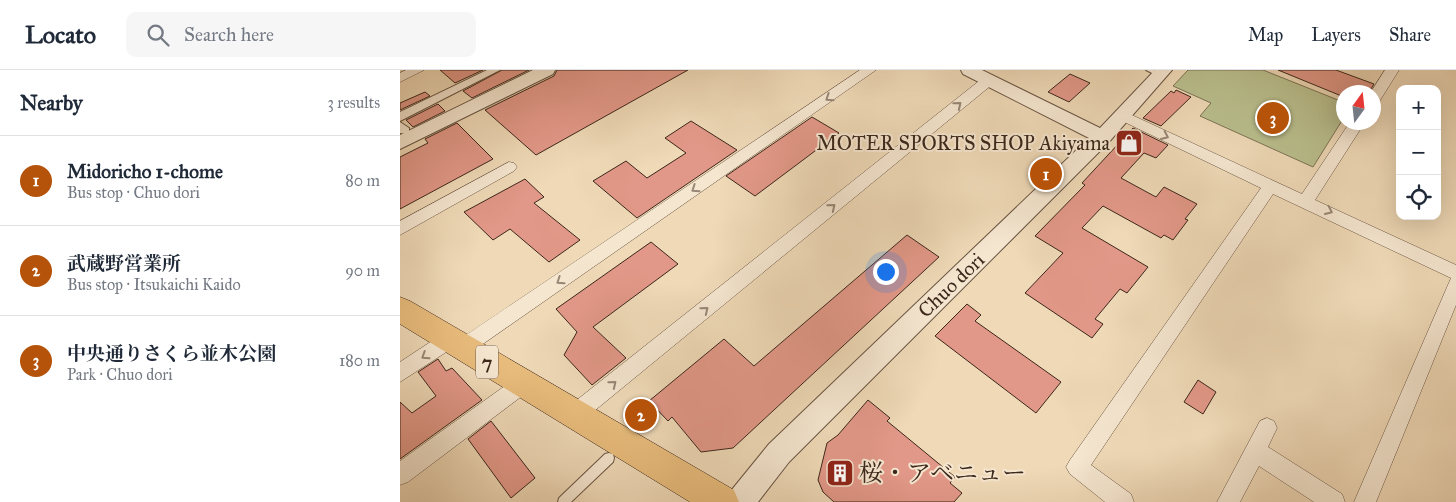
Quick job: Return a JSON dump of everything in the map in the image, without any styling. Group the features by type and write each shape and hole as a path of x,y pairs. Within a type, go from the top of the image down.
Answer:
{"main road":[{"name":"7","path":"400,309 722,502"}],"street":[{"path":"400,78 418,70"},
{"path":"400,116 495,70"},
{"path":"402,133 547,70"},
{"path":"400,372 457,343 869,70"},
{"path":"969,70 1102,136"},
{"path":"1381,88 1392,70"},
{"name":"Chuo dori","path":"740,502 779,453 1102,136 1158,72"},
{"path":"575,414 989,80"},
{"path":"1121,115 1456,273"},
{"path":"1306,201 1353,130"},
{"path":"400,230 509,168"},
{"path":"1123,502 1077,467 1271,185"},
{"path":"1365,502 1456,284"},
{"path":"400,474 523,384"},
{"path":"1228,502 1267,428"},
{"path":"1255,451 1334,502"}],"lane":[{"path":"563,502 609,458"}],"green space":[{"path":"1188,70 1263,70 1336,99 1336,130 1313,167 1200,116 1211,103 1173,86"}],"building":[{"path":"440,70 483,70 455,83"},
{"path":"502,70 529,70 472,98 463,91"},
{"path":"557,70 688,70 536,155 485,110 554,76"},
{"path":"1278,70 1336,70 1374,84 1336,85 1336,94"},
{"path":"1070,74 1090,83 1069,102 1048,92"},
{"path":"1176,90 1191,97 1161,126 1143,118 1171,91 1174,93"},
{"path":"425,92 430,96 400,110 400,103"},
{"path":"438,104 445,111 413,127 406,120"},
{"path":"812,117 839,133 755,196 726,176"},
{"path":"691,121 737,150 637,218 593,181 626,161 647,178 686,153 665,138"},
{"path":"457,123 493,159 400,209 400,157 428,143 425,139"},
{"path":"1133,128 1168,145 1156,158 1144,153 1121,178 1156,197 1164,187 1197,204 1185,219 1188,220 1173,240 1164,235 1161,238 1103,206 1082,228 1148,267 1127,293 1120,289 1095,319 1103,324 1092,338 1025,293 1063,253 1035,236 1085,185 1082,183"},
{"path":"525,179 544,197 534,203 580,240 549,262 510,229 493,240 464,212"},
{"path":"907,235 939,257 733,448 701,452 672,417 668,421 649,401 724,339 754,366"},
{"path":"651,242 678,264 593,327 626,358 592,385 564,355 577,332 556,309"},
{"path":"967,304 981,315 975,321 1061,382 1036,413 935,336"},
{"path":"438,359 446,371 452,368 482,400 400,459 400,402 412,413 436,396 418,372"},
{"path":"1198,380 1216,392 1203,414 1184,402"},
{"path":"868,400 890,418 887,421 955,477 950,483 962,493 954,502 834,502 823,492 818,480 827,443 838,435"},
{"path":"491,421 535,478 511,498 468,439"}],"place":[{"name":"中央通りさくら並木公園","path":"1273,118"},
{"name":"MOTER SPORTS SHOP Akiyama","path":"1129,143"},
{"name":"Midoricho 1-chome","path":"1046,174"},
{"name":"武蔵野営業所","path":"641,415"},
{"name":"桜・アベニュー","path":"840,473"}]}
